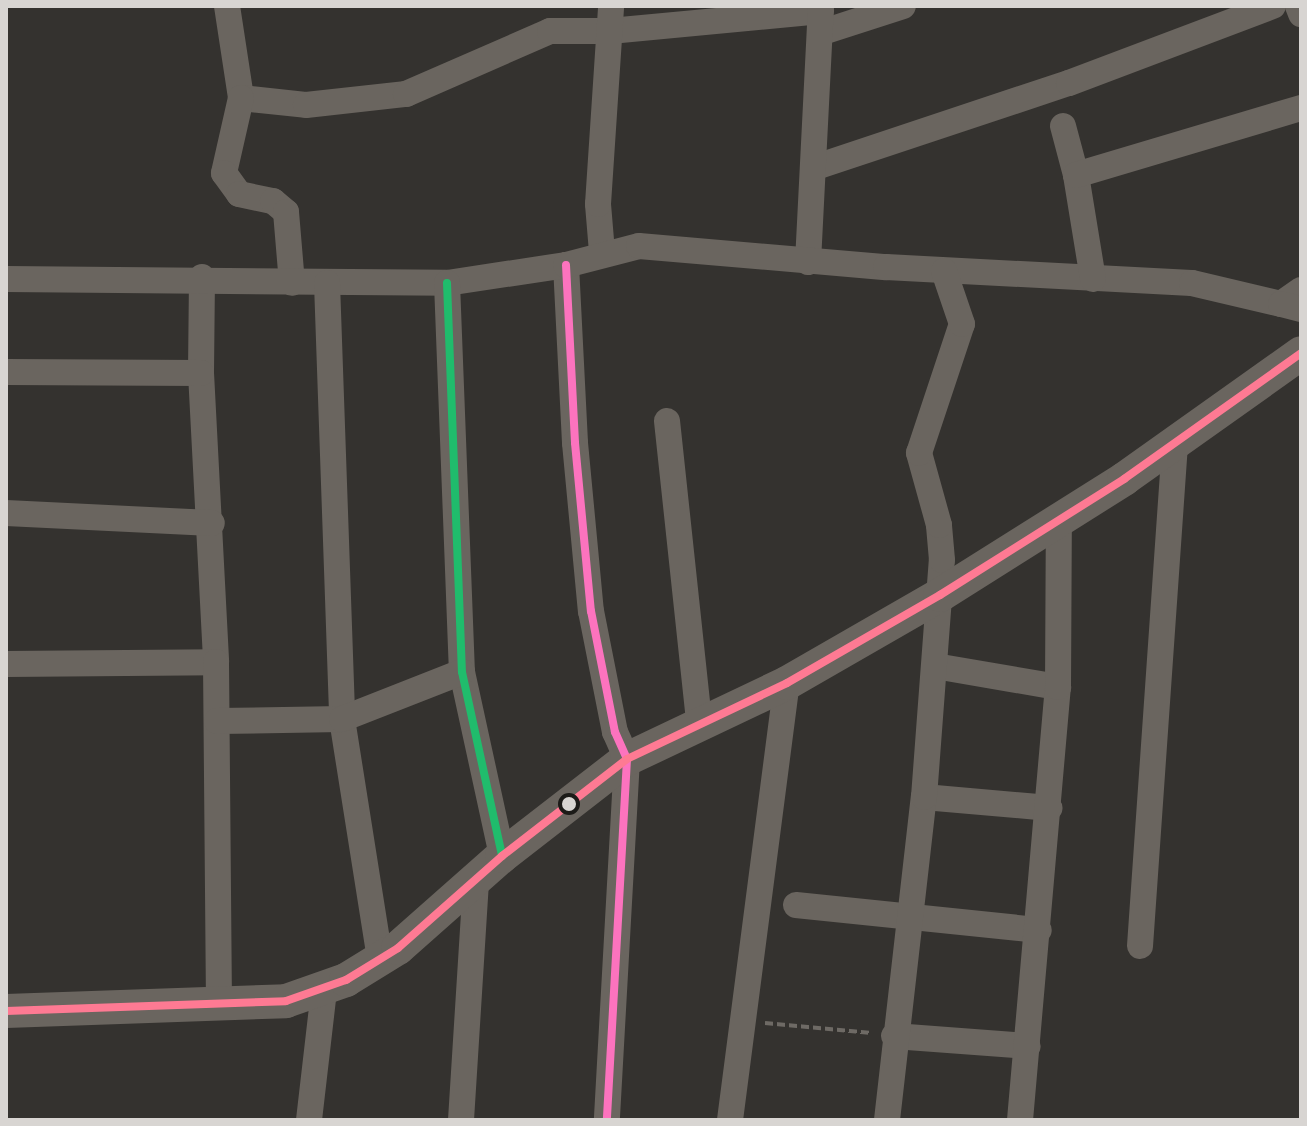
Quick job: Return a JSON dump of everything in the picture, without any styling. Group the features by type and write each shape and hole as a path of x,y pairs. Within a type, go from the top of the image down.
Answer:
{"street":[{"path":"227,6 241,98 224,173 239,194 273,201 286,212 292,283"},
{"path":"241,98 306,105 366,102 406,94 550,31 610,18 822,17 903,6"},
{"path":"813,168 1040,93 1273,6"},
{"path":"1298,6 1301,14"},
{"path":"808,262 822,17"},
{"path":"602,252 598,204 610,18"},
{"path":"1076,175 1301,108"},
{"path":"1063,126 1076,175 1093,279"},
{"path":"6,279 202,277 292,283 447,283 566,265 602,252 654,246 808,262 1192,283 1294,301"},
{"path":"566,265 575,443 591,611 615,732 627,759 607,1120"},
{"path":"887,1120 907,919 924,797 940,595 942,542 919,453 962,324 944,271"},
{"path":"202,277 201,373 212,523 216,662 219,1004"},
{"path":"327,283 342,719 380,960"},
{"path":"447,283 462,672 502,856"},
{"path":"6,1011 286,1001 324,991 380,960 476,882 502,856 627,759 699,722 787,683 940,595 1059,523 1301,353"},
{"path":"6,372 201,373"},
{"path":"667,421 699,722"},
{"path":"1140,946 1175,444"},
{"path":"6,513 212,523"},
{"path":"1020,1120 1050,808 1058,687 1059,523"},
{"path":"6,664 216,662"},
{"path":"935,666 1058,687"},
{"path":"217,721 342,719 462,672"},
{"path":"730,1120 740,1020 787,683"},
{"path":"924,797 1050,808"},
{"path":"461,1120 476,882"},
{"path":"796,905 907,919 1039,930"},
{"path":"309,1120 324,991"},
{"path":"894,1036 1028,1046"}],"path":[{"path":"740,1020 894,1036"}],"transit line":[{"path":"566,265 575,443 591,611 615,732 627,759 607,1120"},
{"path":"447,283 462,672 502,856"},
{"path":"6,1011 286,1001 346,980 398,948 502,856 627,759 787,683 940,595 1124,479 1301,353"}]}
